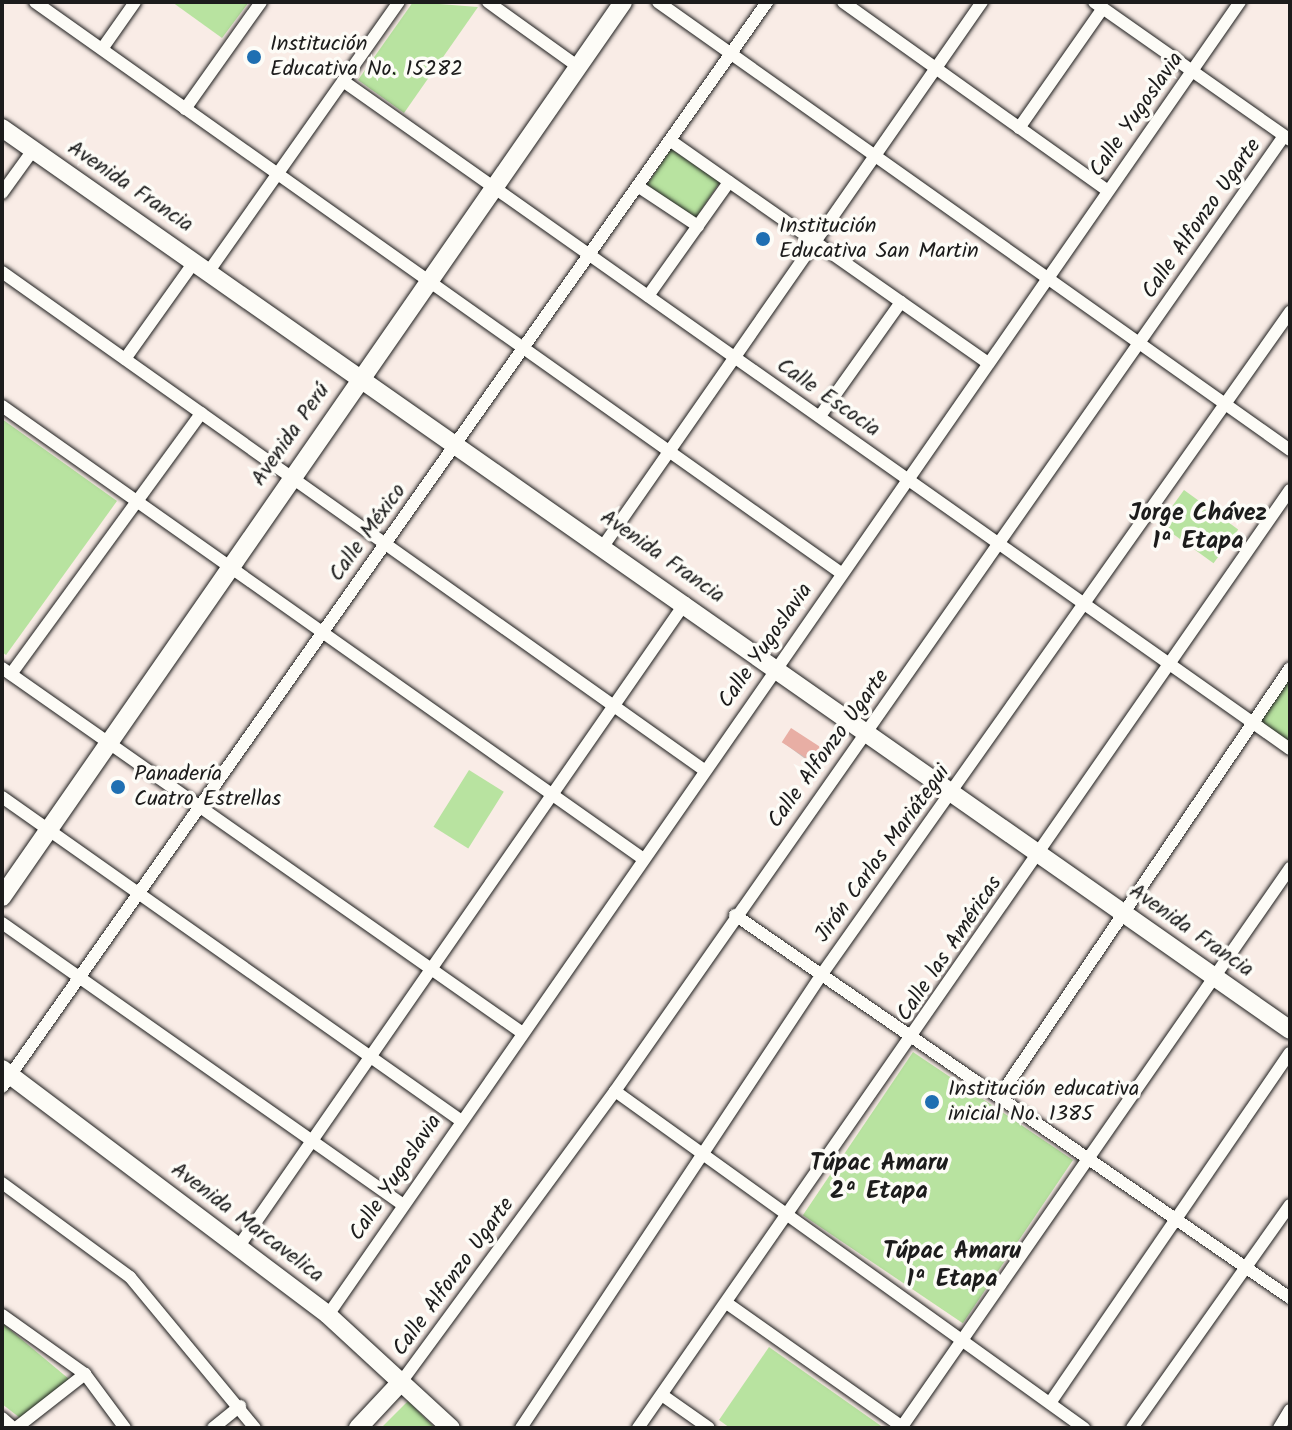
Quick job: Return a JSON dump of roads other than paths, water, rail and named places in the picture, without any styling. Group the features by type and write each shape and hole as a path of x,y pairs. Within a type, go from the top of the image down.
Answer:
{"street":[{"path":"35,2 841,573"},
{"path":"102,49 135,2"},
{"path":"185,109 261,2"},
{"path":"125,359 277,174 399,2"},
{"path":"488,2 577,66"},
{"name":"Avenida Perú","path":"2,897 228,566 623,2"},
{"path":"658,2 1290,450"},
{"name":"Calle México","path":"5,1077 143,896 322,632 590,257 767,2"},
{"path":"604,545 982,2"},
{"name":"Calle Yugoslavia","path":"328,1315 401,1203 1240,2"},
{"path":"847,3 1108,191"},
{"path":"1019,128 1099,5 1287,138"},
{"name":"Calle Escocia","path":"343,81 1290,749"},
{"name":"Avenida Francia","path":"2,128 362,375 1290,1030"},
{"name":"Calle Alfonzo Ugarte","path":"402,1381 615,1091 735,915 1287,138"},
{"path":"671,141 988,363"},
{"path":"2,193 33,150"},
{"path":"648,296 729,182"},
{"path":"639,187 698,226"},
{"path":"2,272 704,770"},
{"path":"820,416 901,302"},
{"name":"Jirón Carlos Mariátegui","path":"521,1428 822,974 1087,606 1290,312"},
{"path":"2,406 642,858"},
{"path":"201,413 6,671 521,1032"},
{"name":"Calle las Américas","path":"638,1428 790,1217 1290,490"},
{"path":"239,1246 309,1139 685,603"},
{"path":"999,1097 1290,668"},
{"path":"2,797 460,1120"},
{"path":"728,1304 902,1428 1086,1157 1290,868"},
{"path":"735,915 1290,1298"},
{"path":"2,923 401,1203"},
{"path":"1050,1403 1290,1053"},
{"name":"Avenida Marcavelica","path":"5,1077 239,1246 328,1315 451,1428"},
{"path":"615,1091 1084,1428"},
{"path":"2,1183 130,1277 240,1406 255,1428"},
{"path":"1132,1428 1290,1205"},
{"path":"2,1315 85,1374 125,1428"},
{"path":"2,1418 15,1428 85,1374"},
{"path":"358,1428 402,1381"},
{"path":"662,1395 709,1428"},
{"path":"213,1428 240,1406"},
{"path":"1282,1427 1290,1410"}],"place":[{"name":"Institución Educativa No. 15282","path":"254,57"},
{"name":"Institución Educativa San Martin","path":"763,239"},
{"name":"Panadería Cuatro Estrellas","path":"118,787"},
{"name":"Institución educativa inicial No. 1385","path":"932,1102"}],"district":[{"name":"Jorge Chávez 1ª Etapa","path":"1198,528"},
{"name":"Túpac Amaru 2ª Etapa","path":"879,1178"},
{"name":"Túpac Amaru 1ª Etapa","path":"952,1266"}]}
